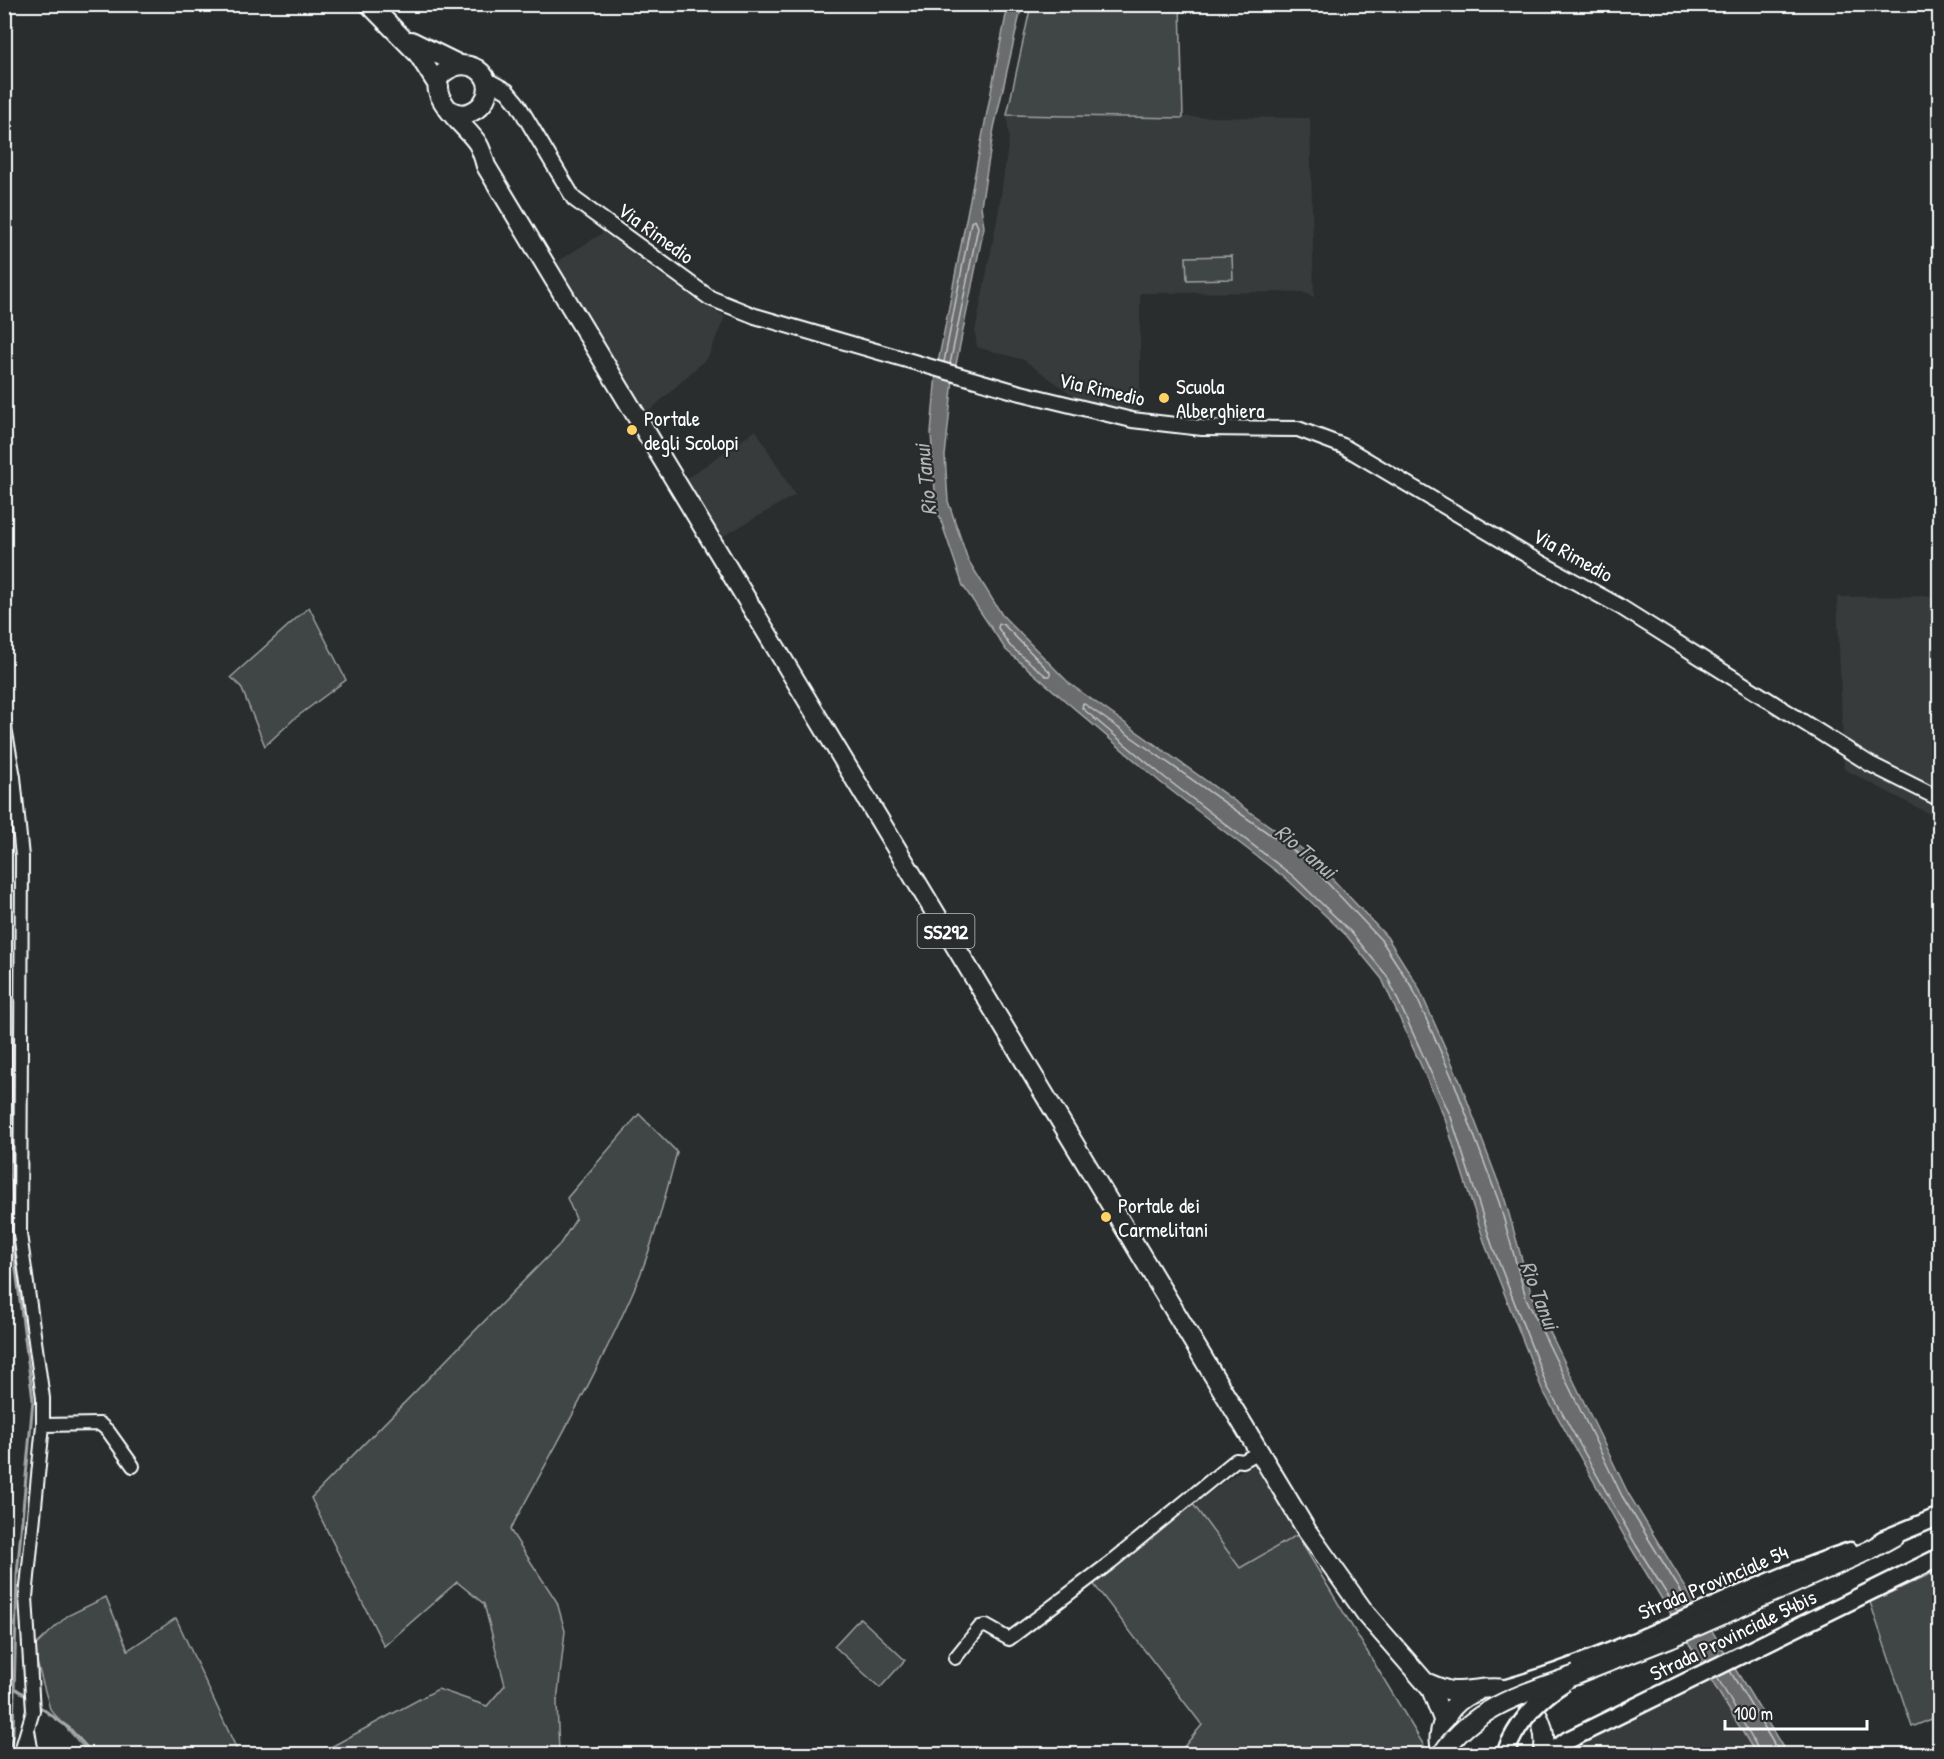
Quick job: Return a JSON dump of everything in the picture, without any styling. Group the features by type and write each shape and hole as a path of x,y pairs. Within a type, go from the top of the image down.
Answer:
{"main road":[{"name":"SS292","path":"369,4 418,54 439,87 440,99 478,144 492,176 1307,1531 1366,1614 1425,1682 1437,1700 1444,1722 1440,1744 1443,1755"},
{"name":"SS292","path":"393,30 460,65 472,67 484,94 478,144"},
{"path":"439,87 446,72 460,65"},
{"path":"448,109 465,114 484,94"},
{"path":"1443,1755 1466,1727 1492,1708 1670,1638 1741,1600 1870,1550 1940,1516"},
{"name":"Strada Provinciale 54bis","path":"1549,1755 1568,1740 1940,1557"},
{"name":"Strada Provinciale 54","path":"1503,1689 1556,1672 1665,1627 1741,1600"},
{"path":"1505,1755 1528,1713 1551,1691 1576,1675"},
{"path":"1425,1682 1451,1691 1503,1689 1519,1695 1536,1711 1544,1738 1544,1755"},
{"path":"1444,1722 1460,1699 1483,1689"}],"street":[{"name":"Via Rimedio","path":"484,94 512,98 528,120 573,199 710,298 755,316 1132,420 1202,428 1298,429 1343,446 1530,557 1619,606 1870,764 1940,799"},
{"path":"4,722 9,778 22,857 20,1234 41,1374 43,1425 27,1567 27,1636 34,1699 20,1755"},
{"path":"43,1425 100,1424 108,1431 122,1457 133,1466"},
{"path":"956,1658 980,1627 986,1626 1009,1639 1112,1562 1236,1461 1243,1461 1258,1452"},
{"path":"28,1729 32,1755"}],"shaded area":[{"path":"1031,5 1180,5 1183,118 1007,115"},
{"path":"1007,115 1310,118 1314,297 1302,292 1140,293 1140,404 1133,410 1078,399 1024,360 977,347 975,332 998,215 1009,139"},
{"path":"604,232 658,273 725,317 708,357 642,418 554,264"},
{"path":"1232,256 1233,279 1187,280 1186,257"},
{"path":"756,430 795,495 717,540 683,481"},
{"path":"1939,596 1939,819 1844,769 1837,597"},
{"path":"309,607 346,680 294,719 265,746 241,687 231,677"},
{"path":"4,1012 6,1012 10,1179 4,1178"},
{"path":"639,1114 677,1152 655,1231 639,1278 610,1342 578,1406 510,1530 557,1602 565,1631 557,1702 559,1753 318,1754 438,1689 487,1706 505,1685 484,1604 457,1582 384,1646 311,1498 560,1244 576,1219 567,1198"},
{"path":"1253,1462 1297,1535 1240,1568 1193,1504"},
{"path":"1193,1504 1240,1568 1297,1535 1429,1754 1178,1754 1202,1725 1092,1582"},
{"path":"1939,1570 1939,1716 1912,1727 1870,1602"},
{"path":"106,1597 128,1650 176,1618 239,1754 89,1754 50,1709 33,1648 67,1616"},
{"path":"860,1618 905,1660 880,1688 834,1646"},
{"path":"1711,1679 1756,1754 1562,1754 1635,1715"}],"water":[{"path":"1008,5 1022,5 994,128 981,206 984,227 953,379 945,456 948,501 968,560 1002,615 1070,684 1309,854 1387,937 1418,986 1459,1079 1505,1200 1532,1295 1628,1493 1787,1754 1756,1754 1631,1548 1542,1389 1486,1247 1445,1119 1382,979 1346,935 1289,881 1160,782 1006,650 963,586 936,506 931,433 936,373"}],"waterway":[{"path":"4,833 11,1016 12,1202"},
{"path":"8,1754 13,1734 17,1575 33,1400 13,1246 12,1212"},
{"path":"16,1689 27,1696"},
{"path":"40,1707 69,1728 93,1754"}],"place":[{"name":"Scuola Alberghiera","path":"1164,398"},
{"name":"Portale degli Scolopi","path":"632,430"},
{"name":"Portale dei Carmelitani","path":"1106,1217"}],"water label":[{"name":"Rio Tanui","path":"925,480"},
{"name":"Rio Tanui","path":"1306,851"},
{"name":"Rio Tanui","path":"1540,1295"}]}
